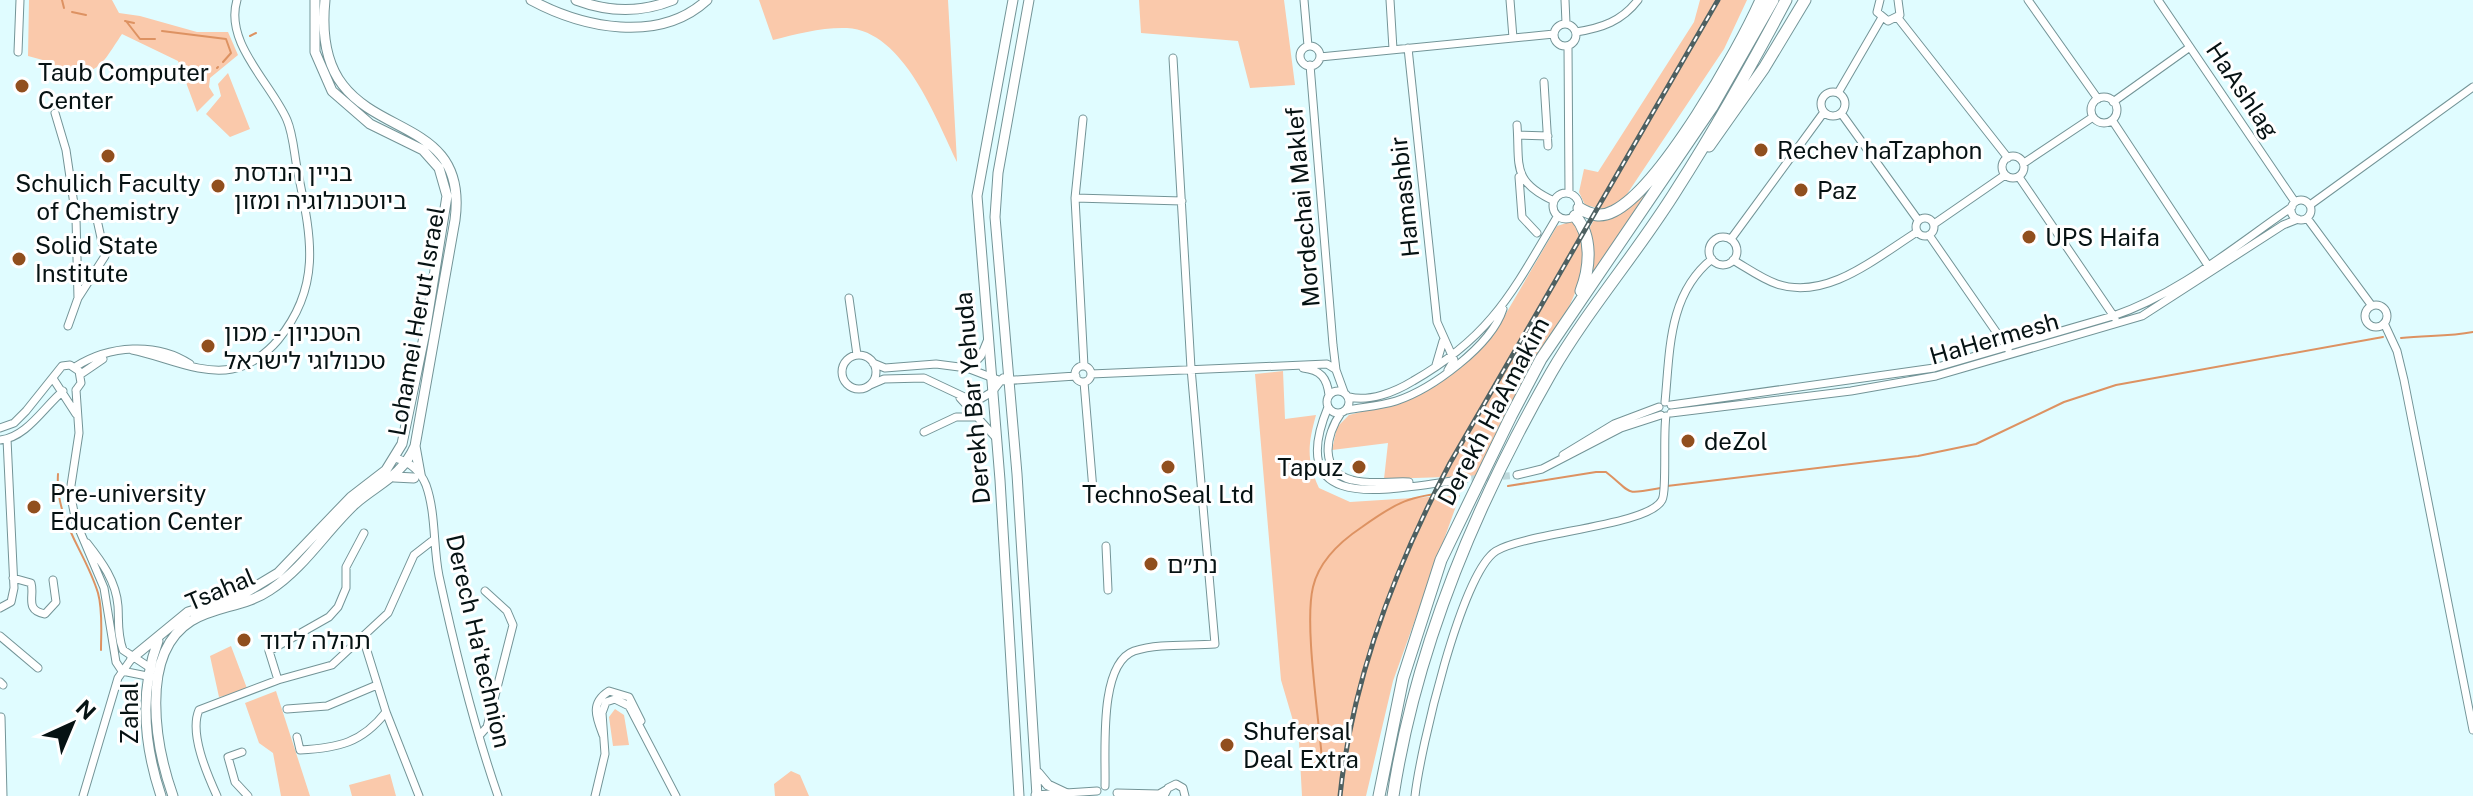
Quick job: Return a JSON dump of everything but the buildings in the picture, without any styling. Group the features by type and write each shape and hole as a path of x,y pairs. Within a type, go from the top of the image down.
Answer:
{"highway":[{"path":"1712,107 1733,55 1761,0"},
{"name":"Derekh HaAmakim","path":"1379,796 1403,678 1441,560 1511,416 1564,324 1712,107 1773,0"},
{"name":"Derekh HaAmakim","path":"1393,796 1417,682 1455,567 1553,371 1678,189 1786,0"},
{"path":"1678,189 1764,68 1805,0"},
{"path":"1577,212 1606,214 1637,194 1662,163 1733,55"},
{"path":"1564,324 1576,303 1588,268 1584,230 1577,212"}],"main road":[{"name":"Lohamei Herut Israel","path":"315,0 315,52 332,91 370,124 423,150 439,168 447,196 415,383 395,458"},
{"name":"Lohamei Herut Israel","path":"325,0 324,47 342,86 367,109 437,148 456,186 455,220 415,446 405,464"},
{"path":"531,0 567,16 618,28 663,23 707,0"},
{"path":"576,0 606,9 637,10 673,0"},
{"name":"Derekh Bar Yehuda","path":"1013,0 977,196 988,336 1001,380 1036,796"},
{"name":"Derekh Bar Yehuda","path":"1019,796 992,392 1009,369 995,199 1029,0"},
{"path":"394,477 417,476 415,446"},
{"name":"Tsahal","path":"132,658 188,612 240,596 278,573 351,497 379,477 395,458"},
{"name":"Tsahal","path":"173,796 157,737 152,674 167,648 183,627 199,616 245,603 277,586 354,506 394,477 405,464"},
{"name":"Zahal","path":"161,796 147,738 152,674 164,631"},
{"path":"1036,768 1048,785 1067,794"}],"street":[{"path":"18,52 20,0"},
{"path":"0,428 14,423 54,380 62,366 75,367 132,350 214,371 232,369 271,348 300,309 309,278 311,253 307,209 289,123 246,54 237,30 237,0"},
{"path":"1304,0 1308,46"},
{"path":"1390,0 1393,49"},
{"path":"1510,0 1513,38"},
{"path":"1565,0 1566,23 1576,32"},
{"path":"1576,32 1596,29 1626,16 1638,0"},
{"path":"1880,0 1876,8 1881,19 1888,21 1898,18 1902,10 1898,0"},
{"path":"2028,0 2098,99 2113,102 2190,47"},
{"name":"HaAshlag","path":"2158,0 2302,218 2372,306"},
{"path":"1898,18 2008,158"},
{"path":"1838,93 1881,19"},
{"path":"1554,34 1559,25 1566,23"},
{"path":"1569,193 1568,46 1575,39 1576,32"},
{"path":"1308,46 1301,52 1301,59 1310,65 1320,57 1554,34"},
{"path":"1554,34 1558,43 1568,46"},
{"path":"1308,46 1316,48 1320,57"},
{"name":"Hamashbir","path":"1408,48 1437,322 1443,341 1453,356"},
{"path":"1036,796 1096,794 1105,786 1108,693 1118,664 1130,652 1215,644 1191,368 1173,58"},
{"name":"Mordechai Maklef","path":"1310,65 1333,345 1336,370 1346,394"},
{"path":"1544,82 1548,146"},
{"path":"2302,218 2310,205 2473,87"},
{"path":"1731,239 1824,112 1823,97 1830,92 1838,93 1845,102 1841,113"},
{"path":"2098,99 2091,107 2093,117 2103,123 2112,120 2116,113 2113,102"},
{"path":"1824,112 1831,116 1841,113"},
{"path":"55,113 66,150 76,218 78,298"},
{"path":"1841,113 1918,220 1917,232"},
{"path":"2019,177 2024,163 2093,117"},
{"path":"1083,119 1075,198 1084,366 1091,374"},
{"path":"2112,120 2210,269"},
{"path":"1517,125 1522,217 1537,233"},
{"path":"1518,135 1548,136"},
{"path":"2008,158 2018,158 2024,163"},
{"path":"2005,175 2003,166 2008,158"},
{"path":"1519,175 1528,187 1554,201"},
{"path":"1929,235 1934,224 2005,175 2019,177 2116,319"},
{"path":"1569,193 1576,197 1577,212 1564,220 1557,217 1553,209 1554,201 1560,194 1569,193"},
{"path":"1075,198 1182,201"},
{"path":"2294,204 2302,200 2310,205"},
{"name":"HaHermesh","path":"1517,475 1552,463 1621,428 1666,410 1851,391 1936,376 2009,350 2168,303 2294,204"},
{"path":"68,326 78,298 105,256 96,215 76,218"},
{"path":"1328,407 1344,411 1406,397 1448,370 1487,337 1557,217"},
{"path":"1918,220 1927,218 1934,224"},
{"name":"HaHermesh","path":"2210,269 2283,225 2302,218"},
{"path":"1733,260 1776,284 1799,288 1825,285 1917,232 1929,235 2009,350"},
{"path":"1719,237 1731,239 1737,252 1733,260 1725,264 1712,259 1709,251 1712,243 1719,237"},
{"path":"1415,796 1419,765 1453,638 1477,573 1495,552 1525,541 1641,516 1657,506 1665,490 1666,410 1677,311 1685,288 1712,259"},
{"path":"849,298 857,355"},
{"path":"2384,323 2375,326 2368,322 2366,313 2372,306 2385,309 2384,323 2397,351 2404,380 2473,730"},
{"path":"1329,395 1336,390 1363,398 1396,390 1453,356 1477,337 1504,307"},
{"path":"967,368 979,360 988,336"},
{"name":"Hamashbir","path":"1434,369 1443,341"},
{"name":"Mordechai Maklef","path":"1333,345 1327,364 1328,407 1319,428 1317,456 1320,467 1334,483 1364,491 1428,484"},
{"path":"112,354 81,374 76,390 78,417 70,492 83,538 104,588 114,657 122,671"},
{"path":"992,392 975,402 950,388 915,378 884,379 858,389 844,380 844,364 857,355 885,368 950,366 967,368 1001,380 1076,376 1084,382"},
{"path":"1448,370 1453,356"},
{"path":"870,385 876,376 873,363"},
{"path":"1093,490 1084,382 1091,374 1327,364 1336,370"},
{"path":"950,366 941,373 950,388 996,438"},
{"path":"1076,376 1077,369 1084,366"},
{"path":"1277,366 1312,369 1328,382"},
{"path":"75,367 81,374"},
{"path":"54,380 78,417"},
{"path":"0,608 11,602 13,578 3,440 25,429 63,391 76,390"},
{"path":"1346,394 1344,411 1327,446 1330,463 1339,474 1361,482 1428,484 1461,480"},
{"path":"951,419 959,410 961,398"},
{"path":"47,406 64,406 78,417"},
{"path":"924,432 967,414 978,417"},
{"name":"Derech Ha'technion","path":"395,458 417,476 428,494 432,541 479,736 498,796"},
{"path":"278,680 269,651 329,617 338,607 346,588 346,567 364,533"},
{"path":"83,538 116,590 116,618 121,645 152,674"},
{"path":"217,796 202,755 196,717 199,710 278,680 322,671 363,638 396,600 414,555 432,541"},
{"path":"1106,546 1108,590"},
{"path":"13,578 31,583 29,602 32,608 45,614 56,602 53,580"},
{"path":"479,736 487,727 513,625 507,611 485,591"},
{"path":"0,636 38,668"},
{"path":"363,638 386,712 419,796"},
{"path":"83,796 122,671 132,658"},
{"path":"122,671 152,674"},
{"path":"287,709 327,706 377,685"},
{"path":"595,796 605,741 602,713 610,695 625,702 644,730 676,796"},
{"path":"297,737 300,750 343,747 363,736 386,712"},
{"path":"1,717 3,796"},
{"path":"242,752 228,757 235,782 248,796"},
{"path":"1105,786 1117,794 1159,794 1178,785 1185,796"}],"shaded area":[{"path":"29,0 112,0 119,13 197,32 228,32 238,55 210,78 209,87 214,95 197,112 178,61 122,34 96,68 81,73 54,74 50,62 28,56"},
{"path":"759,0 948,0 957,162 916,80 885,44 867,33 847,28 800,33 773,40"},
{"path":"1139,0 1284,0 1295,85 1250,88 1238,41 1141,33"},
{"path":"1700,0 1747,0 1724,49 1623,200 1606,210 1585,205 1579,192 1584,169 1598,172 1694,22"},
{"path":"228,73 250,129 230,137 206,114 221,96 218,84"},
{"path":"1665,169 1593,275 1590,227 1594,220"},
{"path":"1576,220 1584,241 1584,264 1577,289 1551,339 1506,412 1477,476 1384,479 1388,443 1332,450 1337,427 1349,415 1404,401 1480,350 1501,322 1557,226"},
{"path":"1283,371 1285,419 1316,415 1310,452 1319,488 1350,502 1460,495 1393,681 1366,796 1302,796 1299,741 1281,680 1255,374"},
{"path":"231,646 248,691 219,697 210,656"},
{"path":"276,691 310,796 281,796 273,753 259,743 245,703"},
{"path":"615,709 624,715 629,745 613,746 609,717"},
{"path":"791,771 800,775 809,796 775,796 774,784"},
{"path":"390,774 396,796 352,796 349,785"}],"waterway":[{"path":"62,0 64,8"},
{"path":"72,12 86,15"},
{"path":"125,21 134,23"},
{"path":"126,21 140,39 155,39"},
{"path":"162,31 226,39 231,53 223,62"},
{"path":"250,36 256,33"},
{"path":"194,72 201,71"},
{"path":"2401,338 2473,332"},
{"path":"1667,486 1918,456 1976,444 2064,402 2116,385 2383,337"},
{"path":"1508,486 1606,472 1629,491 1661,488"},
{"path":"58,474 58,491 66,521 98,593 101,650"},
{"path":"1322,760 1310,624 1313,587 1320,569 1346,539 1385,512 1414,498 1452,492"}],"tunnel":[{"path":"1461,480 1517,475"}],"railway":[{"path":"1340,796 1346,752 1366,666 1411,542 1450,463 1718,0"}],"place":[{"name":"Taub Computer Center","path":"22,86"},
{"name":"Rechev haTzaphon","path":"1761,150"},
{"name":"Schulich Faculty of Chemistry","path":"108,156"},
{"name":"בניין הנדסת ביוטכנולוגיה ומזון","path":"218,186"},
{"name":"Paz","path":"1801,190"},
{"name":"UPS Haifa","path":"2029,237"},
{"name":"Solid State Institute","path":"19,259"},
{"name":"הטכניון - מכון טכנולוגי לישראל","path":"208,346"},
{"name":"deZol","path":"1688,441"},
{"name":"TechnoSeal Ltd","path":"1168,467"},
{"name":"Tapuz","path":"1359,467"},
{"name":"Pre-university Education Center","path":"34,507"},
{"name":"נת״ם","path":"1151,564"},
{"name":"תהלה לדוד","path":"244,640"},
{"name":"Shufersal Deal Extra","path":"1227,745"}]}
